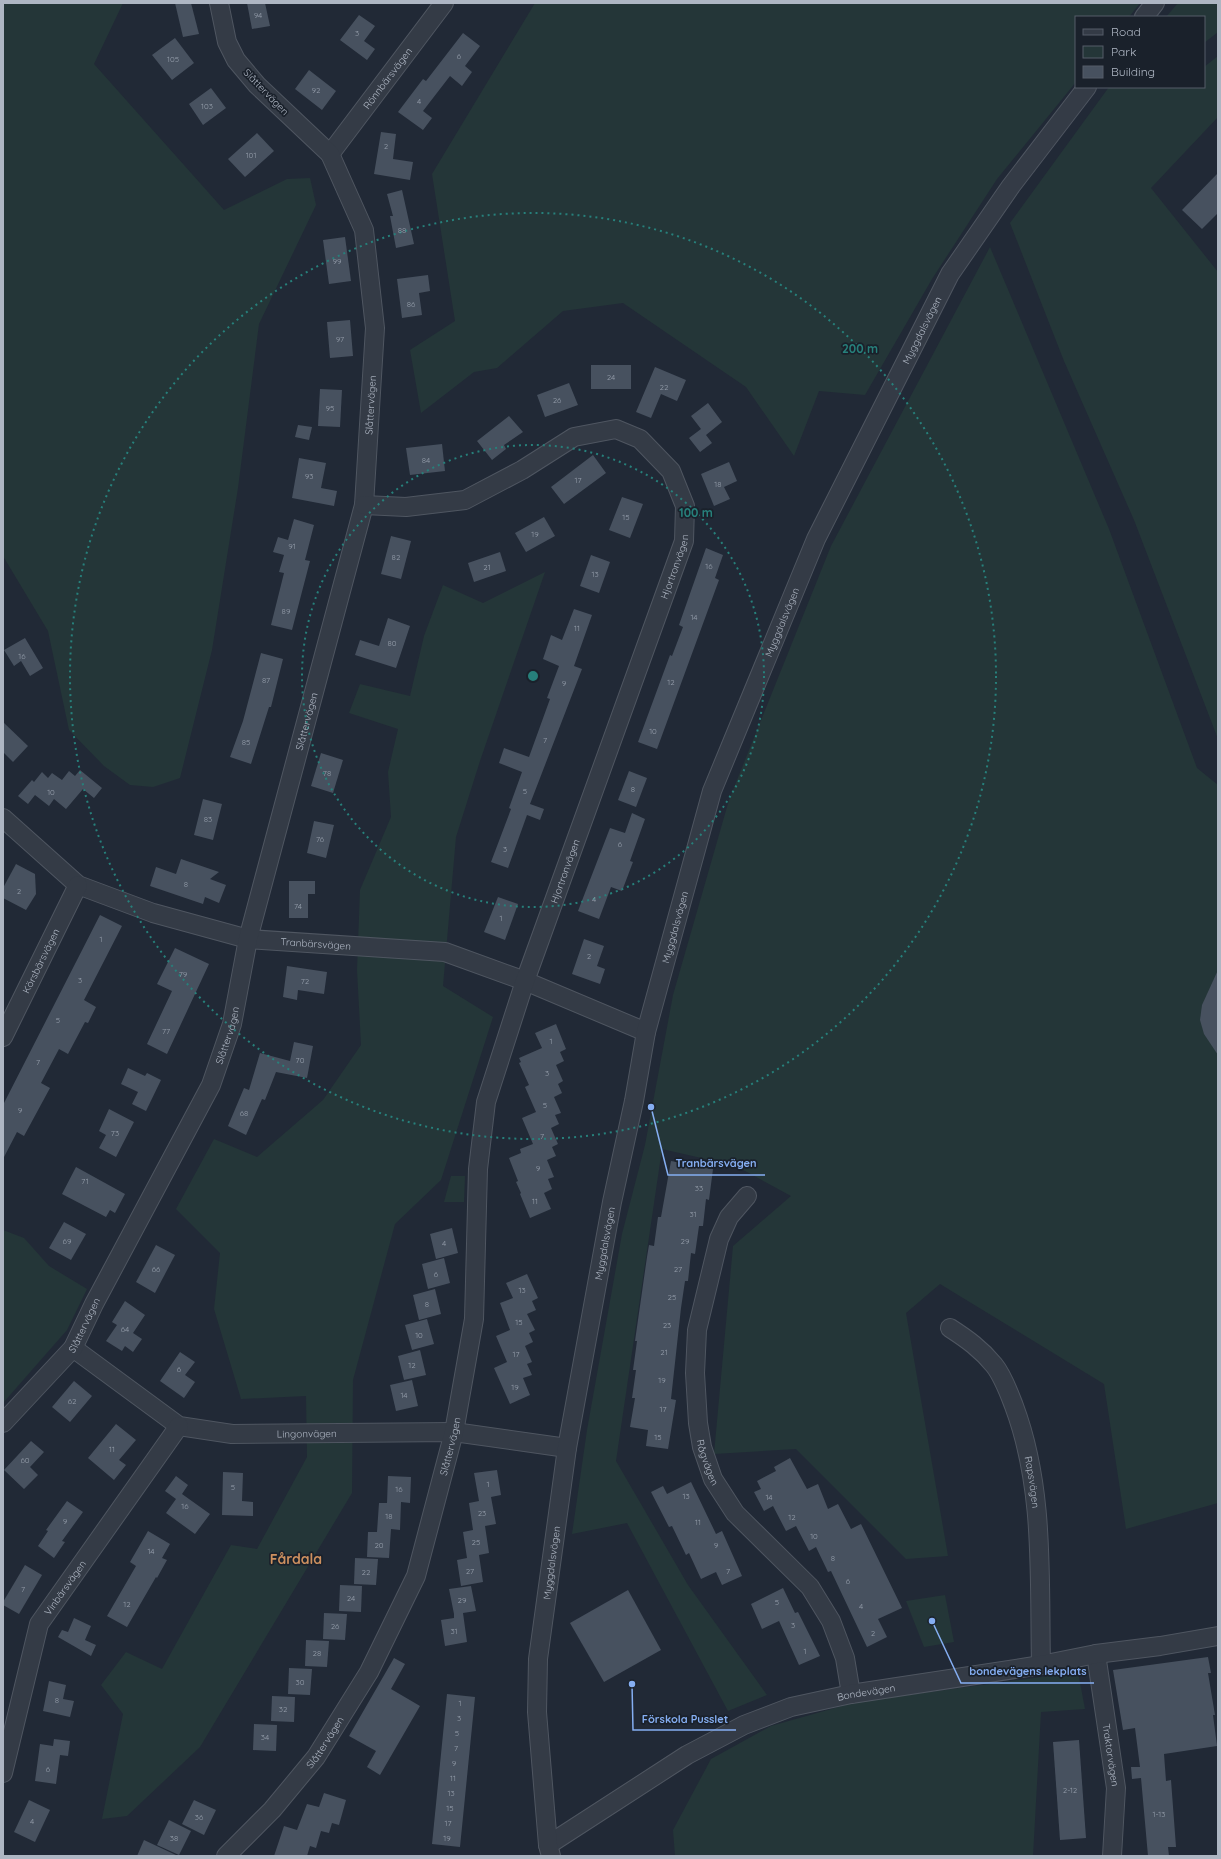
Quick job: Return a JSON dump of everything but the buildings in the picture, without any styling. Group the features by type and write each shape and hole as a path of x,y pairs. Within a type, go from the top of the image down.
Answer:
{"street":[{"name":"Slåttervägen","path":"3,1422 73,1348 94,1304 211,1086 232,1024 248,939 364,505 375,328 364,230 330,154 257,86 236,60 227,42 219,3"},
{"name":"Rönnbärsvägen","path":"330,154 444,3"},
{"path":"1145,16 1155,3"},
{"name":"Myggdalsvägen","path":"549,1851 537,1712 538,1659 567,1448 612,1202 634,1101 646,1032 712,791 816,539 950,274 1011,186 1086,88"},
{"name":"Hjortronvägen","path":"364,505 406,507 465,500 522,470 574,437 616,429 640,438 671,471 685,506 684,540 525,981"},
{"name":"Tranbärsvägen","path":"3,818 78,885 153,913 248,939 445,952 525,981 646,1032"},
{"name":"Körsbärsvägen","path":"3,1037 78,885"},
{"name":"Slåttervägen","path":"226,1856 272,1810 316,1757 369,1672 416,1576 454,1432 474,1319 478,1169 486,1102 525,981"},
{"name":"Rågvägen","path":"747,1196 729,1217 719,1239 697,1330 695,1373 698,1423 702,1447 713,1479 735,1514 810,1587 831,1621 844,1658 851,1694"},
{"name":"Rapsvägen","path":"950,1328 975,1344 995,1366 1011,1397 1022,1425 1032,1464 1038,1506 1041,1665"},
{"name":"Lingonvägen","path":"73,1348 178,1426 232,1434 454,1432 567,1448"},
{"name":"Vinbärsvägen","path":"3,1773 39,1624 178,1426"},
{"name":"Bondevägen","path":"549,1851 688,1755 744,1724 791,1707 851,1694 1041,1665 1096,1654 1160,1646 1218,1636"},
{"name":"Traktorvägen","path":"1096,1654 1116,1788 1112,1856"}],"green space":[{"path":"3,3 123,3 94,64 224,210 287,179 310,178 316,205 259,324 238,488 212,650 180,778 153,787 130,785 104,766 69,730 48,631 3,556"},
{"path":"535,3 1140,3 1130,16 1075,16 1075,83 997,179 932,279 865,395 819,391 794,456 746,387 623,303 563,311 497,368 474,372 421,413 410,350 455,321 432,174"},
{"path":"1178,3 1218,3 1218,32 1205,42 1205,16 1167,16"},
{"path":"1218,56 1218,117 1151,188 1218,272 1218,739 1134,520 1064,361 1010,223 1108,88 1205,88 1205,66"},
{"path":"990,247 1109,529 1197,768 1218,785 1218,1503 1126,1529 1104,1384 940,1284 906,1313 948,1556 906,1559 796,1449 714,1454 733,1246 791,1196 736,1166 662,1149 616,1461 688,1585 767,1695 728,1711 627,1523 572,1534 587,1430 622,1234 645,1145 673,995 729,800 831,546"},
{"path":"545,572 480,761 456,837 443,986 493,1017 441,1180 395,1224 353,1380 352,1493 200,1747 127,1816 102,1819 123,1714 101,1685 126,1652 162,1669 231,1545 257,1549 307,1457 306,1396 241,1399 214,1309 220,1253 176,1209 214,1139 257,1157 323,1100 361,1045 357,970 360,890 391,817 388,772 398,729 349,713 360,684 410,696 424,636 443,585 483,603"},
{"path":"451,1176 465,1176 464,1202 444,1202"},
{"path":"3,1230 24,1238 49,1266 87,1289 67,1330 3,1403"},
{"path":"945,1595 954,1642 924,1647 906,1601"},
{"path":"1078,1672 1085,1709 1041,1712 1033,1856 675,1856 673,1830 711,1759 771,1726 856,1702"}],"place":[{"name":"Tranbärsvägen","path":"651,1107"},
{"name":"bondevägens lekplats","path":"932,1621"},
{"name":"Förskola Pusslet","path":"632,1684"}],"district":[{"name":"Fårdala","path":"296,1559"}]}
